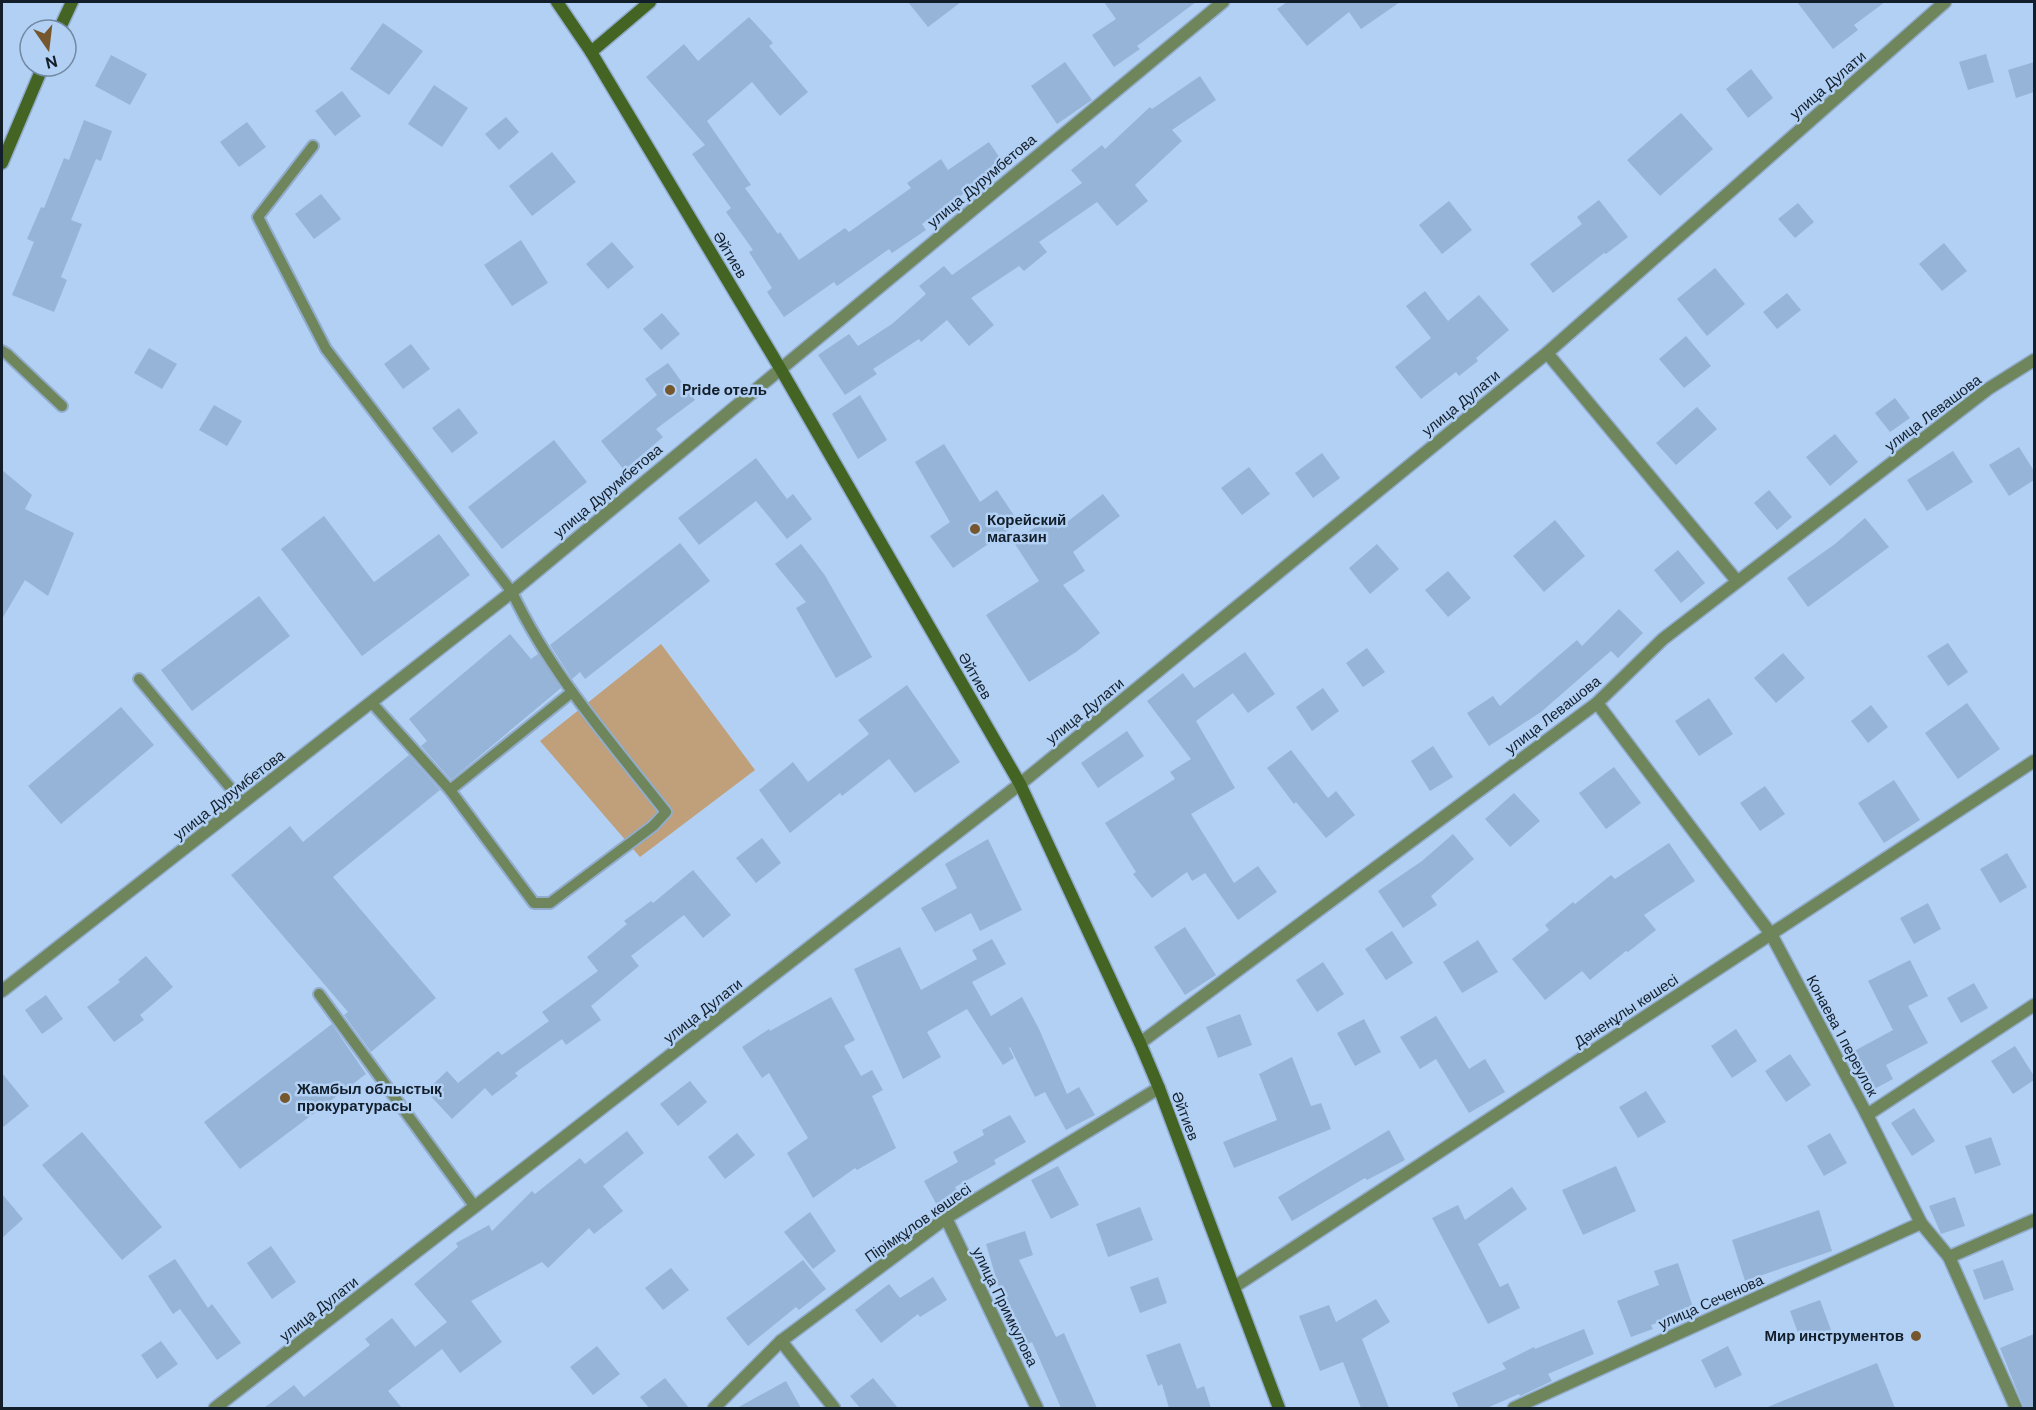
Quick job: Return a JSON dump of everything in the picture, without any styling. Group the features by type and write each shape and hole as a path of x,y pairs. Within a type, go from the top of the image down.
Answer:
{"street":[{"path":"65,18 72,2"},
{"name":"Әйтиев","path":"557,2 591,52 780,368 1020,784 1159,1088 1279,1408"},
{"path":"591,52 650,2"},
{"name":"улица Дурумбетова","path":"2,991 512,592 1223,2"},
{"name":"улица Дулати","path":"215,1408 1020,784 1546,353 1945,2"},
{"path":"2,163 39,78"},
{"path":"1546,353 1737,581"},
{"name":"улица Левашова","path":"1140,1044 1597,703 1663,639 1988,389 2034,360"},
{"name":"Конаева 1 переулок","path":"1597,703 1771,934 1867,1115 1921,1223 1948,1257 2016,1408"},
{"name":"Дәненұлы көшесі","path":"1234,1287 2034,761"},
{"path":"1867,1115 2034,1005"},
{"name":"Пірімқұлов көшесі","path":"714,1408 781,1341 946,1218 1159,1088"},
{"name":"улица Примкулова","path":"946,1218 1037,1408"},
{"path":"1948,1257 2034,1220"},
{"name":"улица Сеченова","path":"1514,1408 1921,1223"},
{"path":"781,1341 834,1408"}],"lane":[{"path":"313,146 258,217 326,349 512,592 527,623 572,692 666,812 653,826 550,903 534,903 450,790 371,702"},
{"path":"2,351 62,406"},
{"path":"139,679 243,802"},
{"path":"450,790 572,692"},
{"path":"319,994 475,1207"}],"shaded area":[{"path":"661,644 755,770 640,857 540,741"}],"building":[{"path":"908,2 961,2 928,27"},
{"path":"1104,2 1196,2 1137,46 1140,49 1114,67 1092,35 1116,19"},
{"path":"1287,2 1400,2 1361,29 1349,12 1307,46 1277,9"},
{"path":"1797,2 1885,2 1854,25 1858,30 1833,49"},
{"path":"749,17 773,43 769,46 808,92 780,116 752,82 707,121 751,185 745,188 799,260 845,228 849,232 911,188 907,183 941,159 948,170 989,142 1004,164 922,224 926,230 892,253 889,249 837,286 834,282 784,317 767,292 772,288 749,252 753,250 726,212 731,208 692,154 705,145 646,77 684,44 698,61"},
{"path":"383,23 423,51 389,95 350,69"},
{"path":"1986,54 1994,82 1968,90 1959,62"},
{"path":"111,55 147,74 130,105 95,86"},
{"path":"1065,62 1092,100 1057,124 1031,86"},
{"path":"2034,62 2034,92 2016,98 2008,70"},
{"path":"1751,69 1773,98 1748,118 1726,89"},
{"path":"1200,76 1216,100 1172,130 1182,141 1135,185 1148,201 1117,226 1097,202 1039,242 1047,252 1024,271 1019,266 971,298 994,325 969,346 947,320 921,342 919,339 873,369 877,374 845,395 818,355 849,334 858,346 892,324 926,294 919,286 944,266 952,275 1082,183 1071,170 1102,145 1105,149 1150,107 1152,109"},
{"path":"434,85 468,108 442,147 408,124"},
{"path":"342,91 361,116 335,136 315,111"},
{"path":"1681,113 1713,149 1660,196 1627,160"},
{"path":"506,117 519,132 499,150 485,134"},
{"path":"84,120 112,131 101,161 96,159 71,220 82,224 61,277 67,280 54,312 12,295 34,242 27,239 41,207 44,208 64,158 69,160"},
{"path":"247,122 266,147 239,167 220,142"},
{"path":"552,152 576,182 532,216 509,186"},
{"path":"321,194 341,219 314,239 295,214"},
{"path":"1599,200 1628,237 1553,293 1530,264 1582,224 1577,217"},
{"path":"1449,201 1472,230 1442,254 1419,225"},
{"path":"1798,203 1814,222 1795,238 1778,219"},
{"path":"521,240 548,283 512,306 484,265"},
{"path":"612,242 634,267 608,289 586,264"},
{"path":"1944,243 1967,271 1942,291 1919,264"},
{"path":"1715,268 1745,304 1707,336 1677,299"},
{"path":"1425,291 1448,321 1479,295 1509,330 1476,358 1478,361 1459,376 1456,372 1421,399 1395,367 1431,338 1406,306"},
{"path":"1787,293 1801,310 1777,329 1763,312"},
{"path":"662,313 680,334 661,350 643,329"},
{"path":"1686,336 1711,366 1684,388 1659,359"},
{"path":"411,344 430,369 403,389 384,364"},
{"path":"149,348 177,364 162,389 134,373"},
{"path":"668,363 695,400 656,429 663,437 624,470 601,441 657,395 645,379"},
{"path":"860,395 887,440 858,459 832,414"},
{"path":"1895,398 1910,418 1890,432 1875,413"},
{"path":"214,405 242,421 227,446 199,430"},
{"path":"1697,407 1717,429 1676,465 1656,443"},
{"path":"459,408 478,433 452,453 432,428"},
{"path":"1835,434 1858,462 1830,486 1806,457"},
{"path":"554,440 587,482 502,549 468,507"},
{"path":"944,444 980,502 997,490 1019,523 953,568 930,536 950,522 915,462"},
{"path":"2019,447 2034,471 2034,480 2009,496 1989,465"},
{"path":"1953,451 1973,482 1927,511 1907,480"},
{"path":"1322,453 1340,478 1313,498 1295,473"},
{"path":"756,458 787,499 793,494 812,519 787,539 756,501 699,545 678,518"},
{"path":"1249,467 1270,494 1242,515 1221,488"},
{"path":"2,470 32,495 25,509 74,533 48,596 25,580 2,619"},
{"path":"1769,490 1792,517 1777,530 1754,503"},
{"path":"1103,494 1120,516 1073,552 1085,571 1063,585 1100,633 1076,652 1029,682 986,615 1039,581 1013,541 1050,518 1058,529"},
{"path":"324,516 374,582 439,534 470,575 362,656 281,549"},
{"path":"1865,518 1889,547 1808,607 1787,578 1835,544"},
{"path":"1555,520 1585,556 1544,592 1513,556"},
{"path":"680,543 710,581 585,679 580,672 572,679 550,645"},
{"path":"801,544 824,574 872,657 836,678 796,608 806,602 775,564"},
{"path":"1377,544 1399,569 1370,594 1349,568"},
{"path":"1678,550 1705,583 1681,603 1654,570"},
{"path":"1448,571 1471,598 1448,617 1425,590"},
{"path":"259,596 290,636 192,711 161,670"},
{"path":"1619,609 1643,633 1618,658 1611,651 1541,712 1489,746 1467,713 1493,696 1500,706 1577,640 1582,646"},
{"path":"510,634 531,659 538,654 561,688 451,780 421,746 427,741 409,719"},
{"path":"1948,643 1968,672 1948,686 1927,656"},
{"path":"1367,648 1385,672 1363,687 1346,663"},
{"path":"1245,652 1275,694 1248,713 1233,693 1196,721 1235,788 1191,814 1234,883 1258,866 1277,892 1238,920 1205,873 1192,881 1187,872 1152,898 1133,874 1136,872 1105,823 1175,779 1170,772 1191,759 1147,701 1183,673 1194,688"},
{"path":"1783,653 1805,678 1776,703 1754,678"},
{"path":"907,685 960,762 915,793 889,759 842,796 840,793 790,833 759,790 793,762 808,782 869,734 858,720"},
{"path":"1323,688 1339,711 1312,731 1296,707"},
{"path":"1709,698 1733,734 1699,756 1675,721"},
{"path":"1967,703 2000,749 1958,779 1925,733"},
{"path":"1871,705 1888,727 1868,743 1851,721"},
{"path":"121,707 154,745 61,824 28,786"},
{"path":"1127,731 1144,756 1098,788 1081,763"},
{"path":"1433,746 1453,777 1430,791 1411,761"},
{"path":"1291,750 1328,798 1336,791 1355,815 1326,838 1296,802 1294,804 1267,768"},
{"path":"409,755 440,790 333,877 436,998 371,1052 344,1015 348,1012 231,875 290,826 303,842"},
{"path":"1614,767 1641,803 1606,829 1579,793"},
{"path":"1894,780 1920,820 1884,843 1858,803"},
{"path":"1765,786 1785,814 1760,831 1740,803"},
{"path":"1514,793 1540,821 1510,847 1485,819"},
{"path":"1453,834 1474,859 1431,896 1437,905 1403,928 1378,891 1422,861"},
{"path":"762,838 781,863 756,883 736,858"},
{"path":"988,839 1022,910 980,931 971,913 935,932 921,908 957,888 945,864"},
{"path":"1669,843 1695,881 1644,915 1656,930 1590,980 1582,971 1545,1000 1512,959 1549,930 1545,925 1573,902 1575,904 1611,875 1615,879"},
{"path":"2007,853 2027,887 2000,903 1980,869"},
{"path":"693,870 731,915 703,938 684,915 631,956 639,966 591,1006 601,1020 566,1045 562,1039 515,1073 518,1076 492,1096 485,1088 452,1119 426,1091 447,1071 458,1083 498,1051 502,1055 549,1021 542,1012 598,971 587,957 627,924 624,921 651,901 653,903"},
{"path":"1928,903 1941,929 1914,944 1900,918"},
{"path":"1185,927 1216,975 1185,995 1154,947"},
{"path":"1392,931 1413,963 1386,980 1365,949"},
{"path":"992,939 1006,964 972,982 991,1016 1022,997 1039,1029 1067,1094 1079,1087 1095,1115 1066,1130 1045,1092 1035,1097 1010,1047 1014,1058 1003,1065 967,1009 927,1032 941,1057 903,1079 854,969 900,947 921,990 977,959 972,950"},
{"path":"1478,940 1498,972 1462,993 1443,962"},
{"path":"146,956 173,987 140,1015 144,1020 114,1042 87,1007 120,982 118,980"},
{"path":"1910,960 1928,996 1908,1006 1928,1043 1886,1065 1893,1079 1865,1094 1845,1056 1893,1030 1868,981"},
{"path":"1323,962 1344,994 1317,1012 1296,980"},
{"path":"1974,983 1988,1008 1961,1023 1947,998"},
{"path":"46,995 63,1019 42,1034 25,1010"},
{"path":"831,997 855,1040 844,1046 861,1076 872,1070 883,1090 872,1096 896,1148 857,1170 855,1168 813,1198 787,1153 808,1138 769,1073 762,1078 742,1047 769,1029 770,1031"},
{"path":"1240,1014 1252,1045 1218,1058 1206,1027"},
{"path":"1436,1016 1469,1069 1485,1059 1505,1092 1469,1113 1436,1059 1420,1069 1400,1037"},
{"path":"1364,1019 1381,1052 1355,1066 1337,1033"},
{"name":"Жамбыл облыстық прокуратурасы","path":"332,1024 366,1074 240,1169 204,1122"},
{"path":"1736,1029 1757,1061 1732,1078 1711,1046"},
{"path":"2015,1046 2034,1076 2034,1080 2013,1094 1991,1061"},
{"path":"1790,1054 1811,1085 1786,1102 1765,1071"},
{"path":"1292,1057 1311,1106 1321,1103 1331,1129 1234,1168 1223,1142 1277,1120 1259,1074"},
{"path":"2,1073 29,1106 2,1128"},
{"path":"690,1081 707,1102 678,1126 660,1104"},
{"path":"1646,1091 1666,1122 1638,1138 1619,1107"},
{"path":"1914,1108 1935,1141 1912,1156 1891,1123"},
{"path":"1010,1115 1026,1142 994,1160 996,1164 955,1187 960,1197 939,1209 924,1181 958,1162 953,1152 984,1135 982,1130"},
{"path":"1389,1130 1405,1160 1367,1180 1365,1178 1292,1221 1278,1197"},
{"path":"627,1131 644,1153 603,1186 623,1211 594,1234 589,1228 548,1268 542,1262 471,1301 502,1342 460,1373 442,1349 388,1391 402,1408 264,1408 294,1385 304,1397 370,1345 365,1339 392,1318 415,1347 447,1322 414,1284 458,1247 456,1243 489,1225 492,1231 532,1191 535,1194 580,1158 585,1164"},
{"path":"82,1132 162,1227 122,1260 42,1165"},
{"path":"737,1133 755,1155 725,1179 708,1157"},
{"path":"1830,1133 1847,1163 1824,1176 1807,1146"},
{"path":"1991,1137 2001,1165 1975,1174 1965,1146"},
{"path":"1058,1166 1079,1205 1051,1219 1031,1180"},
{"path":"1616,1166 1636,1211 1583,1235 1562,1190"},
{"path":"1512,1187 1527,1209 1478,1244 1500,1287 1508,1283 1520,1308 1488,1324 1432,1218 1458,1205 1465,1220"},
{"path":"2,1194 23,1219 2,1238"},
{"path":"1955,1197 1965,1226 1941,1234 1929,1206"},
{"path":"1140,1207 1153,1240 1108,1257 1096,1224"},
{"path":"1819,1210 1832,1251 1745,1281 1732,1240"},
{"path":"810,1212 836,1251 813,1269 784,1232"},
{"path":"1025,1231 1033,1255 1019,1260 1056,1337 1064,1333 1097,1408 1061,1408 1032,1342 1026,1345 1000,1291 986,1244"},
{"path":"271,1246 296,1282 272,1299 247,1263"},
{"path":"175,1259 208,1308 212,1304 241,1343 217,1360 180,1309 173,1314 148,1276"},
{"path":"803,1260 826,1289 799,1310 796,1307 748,1346 726,1318"},
{"path":"2003,1260 2014,1290 1984,1300 1973,1270"},
{"path":"1678,1263 1694,1310 1651,1325 1653,1329 1631,1337 1617,1301 1659,1285 1654,1271"},
{"path":"671,1268 689,1290 663,1310 645,1288"},
{"path":"933,1277 947,1300 920,1317 918,1314 881,1343 855,1310 889,1284 900,1298"},
{"path":"1158,1277 1167,1303 1140,1313 1130,1287"},
{"path":"1376,1299 1390,1322 1362,1339 1389,1408 1361,1408 1343,1362 1320,1371 1299,1316 1329,1305 1336,1322"},
{"path":"1820,1300 1831,1330 1801,1341 1790,1311"},
{"path":"1584,1329 1594,1354 1548,1374 1552,1381 1487,1408 1459,1408 1452,1393 1506,1369 1502,1363 1534,1347 1535,1349"},
{"path":"2034,1334 2034,1408 2024,1408 2000,1348"},
{"path":"161,1341 178,1364 157,1379 141,1355"},
{"path":"1180,1343 1197,1389 1204,1386 1211,1408 1169,1408 1162,1384 1158,1386 1146,1355"},
{"path":"597,1346 620,1374 593,1395 570,1367"},
{"path":"1728,1346 1742,1375 1715,1388 1701,1360"},
{"path":"1877,1363 1895,1408 1765,1408"},
{"path":"665,1378 689,1408 649,1408 640,1397"},
{"path":"873,1378 898,1408 860,1408 850,1396"},
{"path":"786,1381 801,1408 737,1408"}],"place":[{"name":"Pride отель","path":"670,390"},
{"name":"Корейский магазин","path":"975,529"},
{"name":"Жамбыл облыстық прокуратурасы","path":"285,1098"},
{"name":"Мир инструментов","path":"1916,1336"}]}
